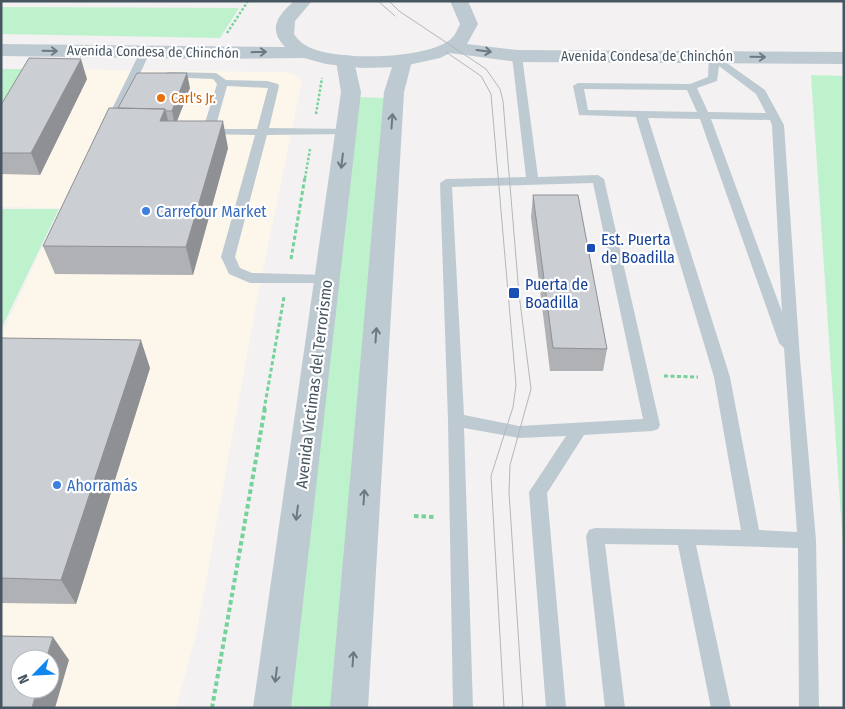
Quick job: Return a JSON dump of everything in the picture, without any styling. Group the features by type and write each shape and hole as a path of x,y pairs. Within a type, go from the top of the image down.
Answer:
{"street":[{"path":"304,1 291,14 285,25 284,34 293,46 304,52"},
{"path":"451,48 466,36 469,23 468,12 459,1"},
{"name":"Avenida Condesa de Chinchón","path":"1,50 304,52 345,61 368,63 403,61 435,54 451,48 517,56 844,58"},
{"name":"Avenida Víctimas del Terrorismo","path":"272,708 351,92 345,61"},
{"path":"349,708 394,92 403,61"}],"lane":[{"path":"111,123 139,74 145,52"},
{"path":"517,56 527,146 533,181"},
{"path":"714,57 713,79 691,87 578,86 583,113 774,117"},
{"path":"714,57 761,92 778,125 792,359 807,540 809,708"},
{"path":"161,74 216,76 223,83 266,84 274,86 228,258 234,271 250,278 327,280"},
{"path":"208,132 223,83"},
{"path":"691,87 704,115 792,359"},
{"path":"641,114 722,377 751,538"},
{"path":"190,132 346,131"},
{"path":"456,420 520,432 652,425 598,179 446,183 456,420 463,708"},
{"path":"556,708 538,492 579,429"},
{"path":"615,708 595,536 807,540"},
{"path":"685,537 721,708"}],"path":[{"path":"244,7 248,1"},
{"path":"641,376 722,377"}],"shaded area":[{"path":"32,69 285,72 296,75 302,81 259,289 197,631 176,708 1,708 1,336 61,208 1,207 1,120"}],"green space":[{"path":"1,7 239,8 220,38 1,34"},
{"path":"1,69 30,69 1,116"},
{"path":"811,75 844,76 844,561"},
{"path":"359,97 384,98 331,708 289,708"},
{"path":"1,209 59,209 1,329"}],"building":[{"path":"29,58 81,59 31,153 1,153 1,105"},
{"path":"137,73 187,73 172,111 166,111 165,109 118,108"},
{"name":"Carrefour Market","path":"109,108 165,109 160,121 223,121 186,247 43,246"},
{"name":"Puerta de Boadilla","path":"533,195 578,195 607,349 553,348"},
{"name":"Ahorramás","path":"1,338 141,340 61,580 1,578"},
{"path":"1,636 53,637 49,649 10,649 10,699 34,699 32,708 1,708"}],"tram line":[{"path":"378,1 395,16"},
{"path":"389,1 399,11 486,69 500,89 503,101 519,294 531,389 510,465 509,492 523,708"},
{"path":"446,52 481,76 491,94 516,385 513,407 491,476 504,708"}],"place":[{"name":"Carl's Jr.","path":"161,98"},
{"name":"Carrefour Market","path":"146,211"},
{"name":"Est. Puerta de Boadilla","path":"591,248"},
{"name":"Puerta de Boadilla","path":"514,293"},
{"name":"Ahorramás","path":"57,485"}]}
